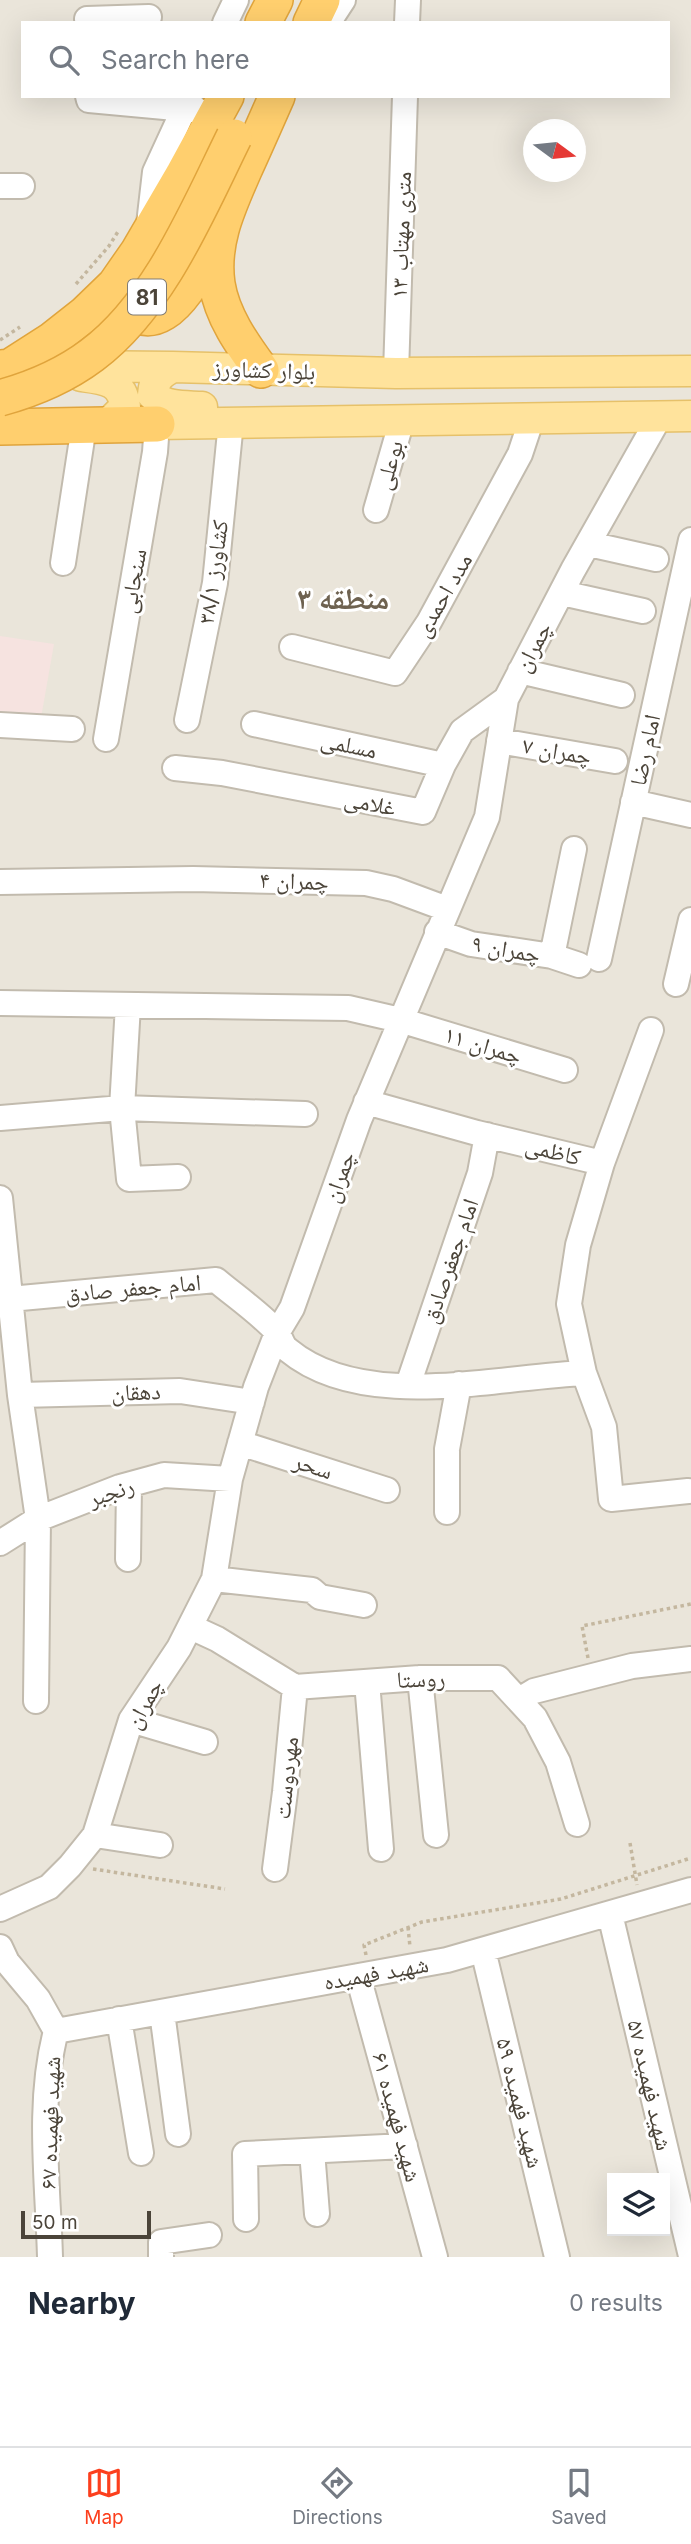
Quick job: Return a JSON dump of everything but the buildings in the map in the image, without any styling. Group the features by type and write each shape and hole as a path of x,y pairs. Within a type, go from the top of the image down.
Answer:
{"highway":[{"path":"264,21 275,0"},
{"path":"289,21 299,0"},
{"path":"312,21 322,0"},
{"path":"136,237 126,303 133,313 145,318 160,316 173,308 210,248 270,100"},
{"name":"81","path":"210,110 270,100"},
{"name":"81","path":"210,110 174,254 144,303 93,355 56,378 28,390 2,368 52,340 85,314 115,285 136,237 210,110"},
{"path":"224,214 216,244 220,298 241,343 261,370"},
{"path":"0,427 157,424"}],"main road":[{"name":"بلوار کشاورز","path":"2,368 173,366 396,373 691,371"},
{"path":"173,366 154,381 153,395 160,402 169,405 288,411 338,421"},
{"path":"2,368 109,380 118,386 125,407 96,426"},
{"path":"157,424 691,416"}],"street":[{"path":"226,21 236,0"},
{"path":"329,21 343,0"},
{"path":"407,21 408,0"},
{"path":"87,14 149,17"},
{"path":"89,98 210,110"},
{"name":"۱۳ متری مهتاب","path":"396,373 405,98"},
{"name":"چمران","path":"0,1909 48,1887 71,1866 95,1835 131,1720 191,1627 214,1579 230,1479 251,1402 277,1333 292,1308 366,1102 487,817 506,699 660,416"},
{"name":"مدد احمدی","path":"292,647 395,673 429,622 520,454 532,418"},
{"name":"بوعلی","path":"376,510 402,420"},
{"name":"کشاورز ۳۸/۱","path":"187,720 215,583 231,422"},
{"name":"سنجابی","path":"106,739 155,452 157,424"},
{"path":"63,563 96,426"},
{"name":"امام رضا","path":"552,956 589,962 633,802 687,574 691,540"},
{"path":"589,544 656,559"},
{"path":"562,593 643,611"},
{"path":"520,671 622,695"},
{"name":"غلامی","path":"176,768 222,773 423,812 443,765 462,731 506,699"},
{"name":"مسلمی","path":"254,724 443,765"},
{"path":"0,725 72,729"},
{"name":"چمران ۷","path":"499,741 615,761"},
{"path":"633,802 691,815"},
{"name":"چمران ۹","path":"437,932 471,944 552,956 574,849"},
{"name":"چمران ۴","path":"0,882 193,878 366,883 393,889 447,909"},
{"path":"676,984 691,920"},
{"name":"چمران ۱۱","path":"0,1003 348,1008 400,1020 565,1070"},
{"path":"128,1005 122,1108 129,1179 178,1177"},
{"name":"کاظمی","path":"366,1102 602,1163 651,1030"},
{"path":"0,1118 122,1108 305,1114"},
{"name":"امام جعفرصادق","path":"408,1385 480,1173 487,1135"},
{"path":"602,1163 579,1245 569,1304 584,1373 604,1427 611,1499 688,1491"},
{"path":"0,1198 3,1249 20,1395 38,1519 36,1701"},
{"name":"امام جعفر صادق","path":"10,1299 216,1280 277,1333 286,1349 325,1373 388,1386 459,1384 584,1373"},
{"path":"447,1512 447,1449 459,1384"},
{"name":"دهقان","path":"20,1395 180,1391 251,1402"},
{"name":"سحر","path":"240,1443 387,1490"},
{"name":"رنجبر","path":"0,1542 38,1519 128,1485 164,1475 230,1479"},
{"path":"128,1485 128,1559"},
{"path":"214,1579 312,1590 320,1597 364,1605"},
{"path":"191,1627 217,1639 295,1687"},
{"path":"519,1700 534,1691 632,1666 691,1659"},
{"path":"420,1678 436,1835"},
{"name":"روستا","path":"295,1687 420,1678 498,1678 535,1718 558,1762 578,1824"},
{"path":"367,1682 381,1849"},
{"name":"مهردوست","path":"275,1869 295,1687"},
{"path":"131,1720 205,1742"},
{"path":"95,1835 160,1845"},
{"name":"شهید فهمیده","path":"56,2031 447,1960 691,1890"},
{"name":"شهید فهمیده ۵۷","path":"610,1914 691,2256"},
{"path":"0,1947 7,1962 38,1999 56,2031"},
{"name":"شهید فهمیده ۵۹","path":"483,1950 557,2257"},
{"name":"شهید فهمیده ۶۱","path":"363,1975 431,2256"},
{"path":"162,2012 178,2134"},
{"path":"119,2019 141,2153"},
{"name":"شهید فهمیده ۶۷","path":"50,2257 46,2147 48,2064 56,2031"},
{"path":"246,2219 245,2154 405,2146"},
{"path":"312,2151 317,2214"},
{"path":"161,2257 161,2242 209,2235"}],"path":[{"path":"69,293 109,246 136,237"},
{"path":"2,368 29,322"},
{"path":"592,1677 582,1626 691,1604"},
{"path":"630,1843 641,1905"},
{"path":"363,1975 364,1945 422,1922 561,1899 691,1858"},
{"path":"71,1866 225,1889"}],"shaded area":[{"path":"0,0 691,0 691,2257 0,2257"},
{"path":"0,636 54,644 41,718 0,713"}],"district":[{"name":"منطقه ۳","path":"343,598"}]}
